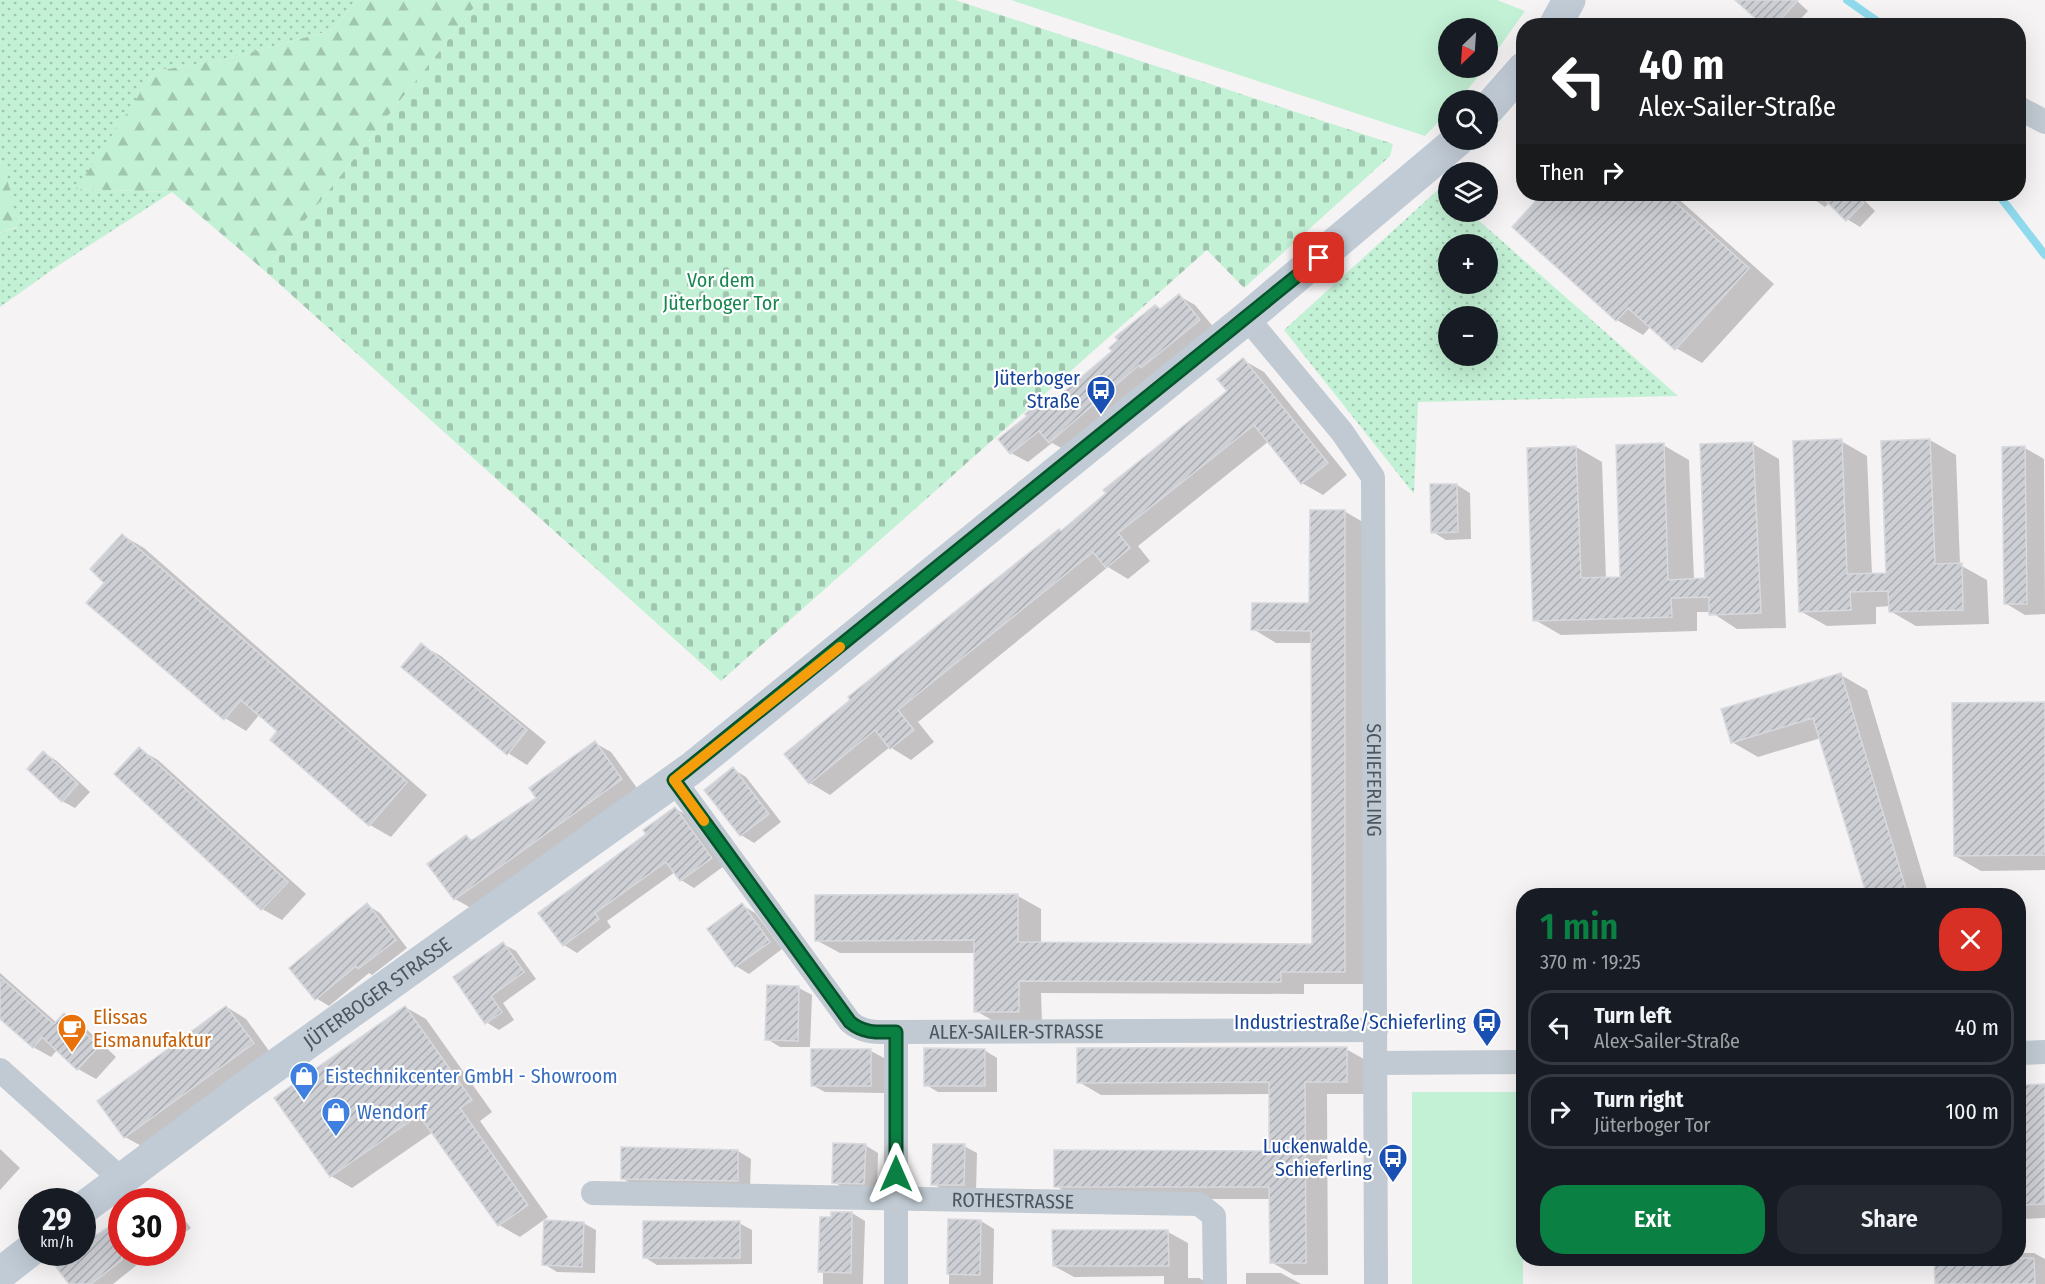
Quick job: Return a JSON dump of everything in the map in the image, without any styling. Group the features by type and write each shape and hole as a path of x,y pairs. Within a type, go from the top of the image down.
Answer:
{"main road":[{"path":"1559,18 1569,0"},
{"path":"1498,98 1516,77"},
{"name":"JÜTERBOGER STRASSE","path":"96,1198 674,780 1247,318 1446,150"},
{"path":"0,1274 18,1260"}],"street":[{"path":"2026,112 2045,122"},
{"name":"SCHIEFERLING","path":"1247,318 1342,432 1373,477 1376,1284"},
{"name":"ALEX-SAILER-STRASSE","path":"674,780 850,1022 868,1032 1376,1030"},
{"path":"896,1032 896,1284"},
{"path":"2026,1053 2045,1052"},
{"path":"1376,1063 1516,1062"},
{"path":"0,1070 121,1179"},
{"name":"ROTHESTRASSE","path":"593,1193 1199,1204 1214,1216 1215,1284"}],"green space":[{"path":"0,0 357,0 333,30 223,60 155,71 77,189 172,192 59,265 0,307 0,233 17,227 3,162 0,160"},
{"path":"357,0 480,0 265,271 172,192 76,189 155,71 223,60 333,30"},
{"name":"Vor dem Jüterboger Tor","path":"480,0 955,0 1393,144 1390,156 1244,288 1207,250 721,681 265,271"},
{"path":"1011,0 1497,0 1525,11 1520,18 1516,18 1516,24 1498,49 1498,18 1438,18 1438,78 1477,78 1467,90 1438,90 1438,122 1425,136"},
{"path":"0,160 3,161 18,226 0,233"},
{"path":"1438,190 1438,222 1480,222 1494,234 1438,234 1438,294 1498,294 1498,238 1678,396 1418,402 1414,494 1284,330"},
{"path":"1412,1092 1516,1092 1516,1266 1523,1266 1523,1284 1412,1284"}],"building":[{"path":"1735,0 1798,0 1782,18 1755,18"},
{"path":"1536,201 1674,201 1749,268 1675,350 1628,308 1616,321 1512,227"},
{"path":"1826,201 1862,201 1864,203 1846,221"},
{"path":"1179,294 1200,320 1141,368 1139,365 1049,443 1039,431 1010,454 998,439 1027,416 1025,414 1041,401 1046,407 1112,351 1109,348 1118,340 1115,337 1155,305 1160,309"},
{"path":"1243,358 1328,463 1301,484 1254,425 1118,533 1130,548 1106,568 1093,552 898,710 914,730 890,749 875,730 809,784 784,754 850,700 848,697 1059,529 1061,531 1106,493 1103,490 1227,391 1217,379"},
{"path":"1842,439 1847,574 1886,573 1881,441 1930,439 1935,564 1962,563 1963,610 1889,612 1888,591 1850,592 1851,610 1799,612 1793,441"},
{"path":"1753,442 1761,613 1709,615 1709,597 1671,598 1672,617 1533,621 1527,448 1576,446 1581,578 1620,577 1616,445 1664,443 1668,580 1705,578 1700,444"},
{"path":"2025,446 2027,604 2004,604 2002,447"},
{"path":"1430,484 1457,484 1458,532 1431,533"},
{"path":"1310,510 1345,510 1345,972 1281,972 1281,982 1019,981 1019,1012 974,1012 974,940 815,941 815,895 1018,894 1018,942 1312,944 1311,631 1251,630 1252,603 1309,603"},
{"path":"122,534 407,782 369,826 270,740 277,731 241,700 224,720 86,603 104,583 90,569"},
{"path":"421,643 527,730 507,755 401,667"},
{"path":"1841,673 1906,888 1865,888 1813,718 1731,743 1721,709"},
{"path":"2045,702 2045,855 1954,856 1952,703"},
{"path":"595,741 622,779 454,900 427,864 466,835 471,841 536,798 529,788"},
{"path":"139,747 288,882 261,910 114,774"},
{"path":"43,751 78,784 62,802 27,769"},
{"path":"733,767 769,814 740,836 704,790"},
{"path":"675,807 712,858 680,881 666,862 595,913 599,919 563,946 538,913 646,834 643,830"},
{"path":"367,903 396,940 358,969 356,966 315,1000 289,968"},
{"path":"742,903 770,942 735,967 707,929"},
{"path":"503,942 524,972 491,996 502,1012 485,1024 453,977"},
{"path":"0,977 54,1024 64,1013 99,1046 77,1070 42,1037 33,1048 0,1019"},
{"path":"767,985 799,986 798,1041 765,1040"},
{"path":"226,1006 254,1043 124,1138 97,1101"},
{"path":"405,1006 472,1100 460,1108 528,1205 498,1226 419,1115 330,1177 274,1098"},
{"path":"1347,1047 1347,1082 1305,1082 1306,1263 1270,1263 1269,1187 1054,1187 1054,1150 1269,1151 1269,1082 1077,1083 1077,1048"},
{"path":"924,1048 985,1049 985,1086 924,1086"},
{"path":"811,1049 871,1049 871,1086 811,1086"},
{"path":"2045,1084 2045,1204 2026,1205 2026,1085"},
{"path":"833,1143 866,1144 864,1184 832,1183"},
{"path":"933,1144 965,1144 964,1185 931,1185"},
{"path":"621,1147 738,1150 738,1181 621,1179"},
{"path":"831,1212 852,1212 851,1273 818,1272 820,1217 831,1217"},
{"path":"948,1219 981,1220 980,1275 947,1274"},
{"path":"544,1220 584,1222 582,1267 542,1265"},
{"path":"643,1221 740,1221 740,1258 643,1258"},
{"path":"108,1227 108,1266 114,1266 91,1284 69,1284 56,1267 96,1266 96,1236"},
{"path":"1052,1230 1168,1230 1169,1266 1053,1266"},
{"path":"2026,1258 2034,1258 2035,1284 1935,1284 1934,1266 2026,1266"}],"waterway":[{"path":"1847,0 1873,18"},
{"path":"2003,201 2045,255"}],"slow traffic":[{"path":"704,821 674,780 692,768 840,647"}],"place":[{"name":"Jüterboger Straße","path":"1101,416"},
{"name":"Industriestraße/Schieferling","path":"1487,1048"},
{"name":"Elissas Eismanufaktur","path":"72,1054"},
{"name":"Eistechnikcenter GmbH - Showroom","path":"304,1102"},
{"name":"Wendorf","path":"336,1138"},
{"name":"Luckenwalde, Schieferling","path":"1393,1184"}],"route":[{"path":"896,1174 896,1032 868,1032 850,1022 674,780 692,768 1319,258"}]}
